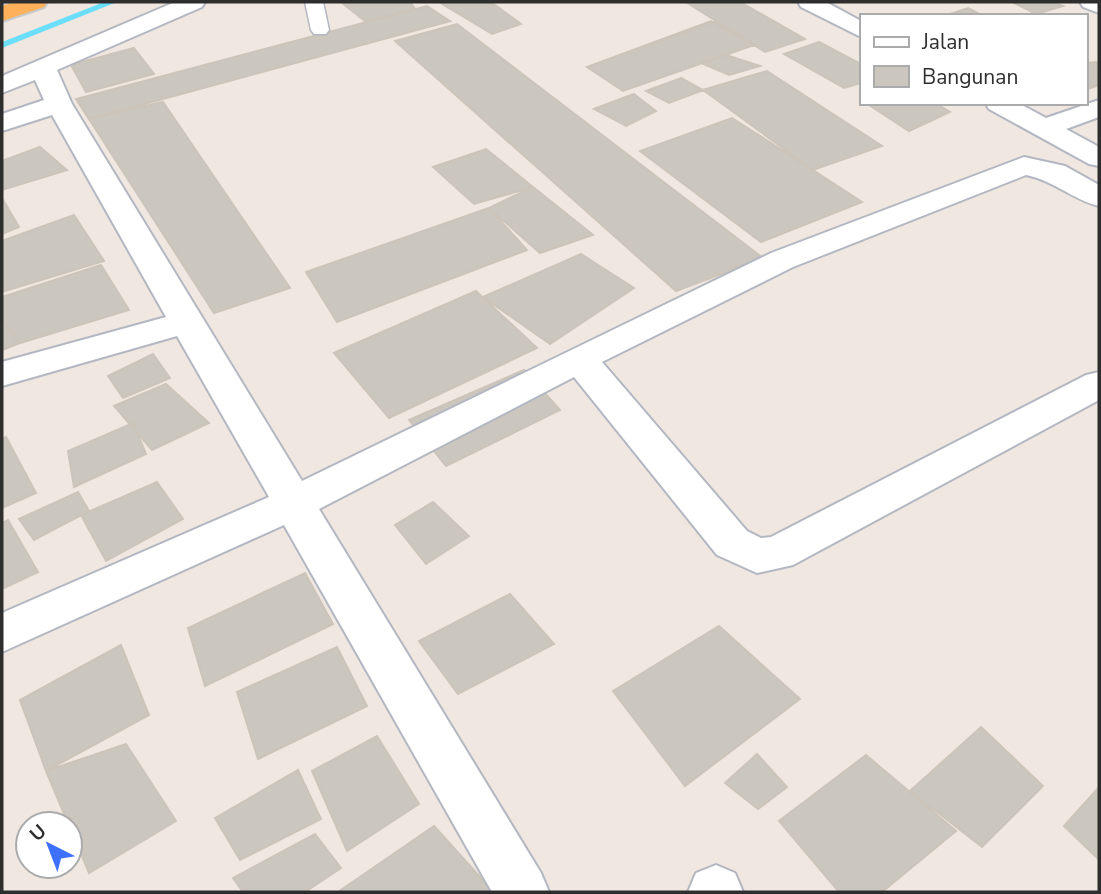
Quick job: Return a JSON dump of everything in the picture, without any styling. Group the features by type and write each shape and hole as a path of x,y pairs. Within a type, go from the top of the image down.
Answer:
{"highway":[{"path":"2,14 36,2"}],"street":[{"path":"2,85 194,2"},
{"path":"1090,2 1099,6"},
{"path":"819,3 860,29"},
{"path":"43,68 60,104 522,892"},
{"path":"2,123 60,104"},
{"path":"1002,105 1099,158"},
{"path":"1044,128 1099,107"},
{"path":"2,633 293,504 782,260 1024,166 1055,172 1099,197"},
{"path":"2,374 187,322"},
{"path":"579,359 732,543 757,556 778,553 1099,384"}],"lane":[{"path":"314,2 320,30"}],"building":[{"path":"341,2 410,2 415,9 366,22"},
{"path":"439,2 491,2 521,24 492,34"},
{"path":"686,2 740,2 805,39 765,52"},
{"path":"1012,2 1054,2 1063,6 1036,14"},
{"path":"427,6 450,21 89,119 76,99"},
{"path":"968,8 979,14 950,14"},
{"path":"711,21 754,45 623,91 587,67"},
{"path":"716,21 754,45 623,91 587,67"},
{"path":"457,24 763,258 676,291 395,41"},
{"path":"819,42 860,63 860,83 844,88 784,54"},
{"path":"134,48 154,74 86,92 71,65"},
{"path":"726,55 760,66 729,75 701,63"},
{"path":"1097,62 1099,85 1088,89 1087,89 1087,63"},
{"path":"767,71 882,146 813,170 703,90"},
{"path":"681,78 703,90 669,103 646,91"},
{"path":"634,94 656,111 626,126 594,109"},
{"path":"163,102 290,288 214,313 89,119"},
{"path":"869,105 938,105 950,112 909,131"},
{"path":"732,118 862,202 761,242 640,151"},
{"path":"40,147 67,170 2,190 2,161"},
{"path":"486,149 533,187 474,204 433,167"},
{"path":"533,187 593,235 540,253 489,208"},
{"path":"2,198 19,227 2,234"},
{"path":"489,208 527,250 337,322 306,272"},
{"path":"74,215 104,261 2,292 2,241"},
{"path":"581,254 634,288 550,344 483,297"},
{"path":"101,265 129,310 20,343 2,321 2,297"},
{"path":"476,291 537,348 389,418 334,353"},
{"path":"2,321 20,343 2,350"},
{"path":"153,354 170,378 123,398 108,376"},
{"path":"524,370 560,410 446,466 409,420"},
{"path":"166,384 209,423 152,450 114,406"},
{"path":"133,423 146,454 74,487 68,451"},
{"path":"6,437 36,493 2,508 2,439"},
{"path":"157,482 183,519 106,561 81,515"},
{"path":"78,492 89,511 34,540 19,519"},
{"path":"433,502 469,536 426,564 395,525"},
{"path":"8,520 38,572 2,589 2,523"},
{"path":"305,573 333,624 205,686 188,628"},
{"path":"510,594 554,644 458,694 419,641"},
{"path":"719,626 800,699 685,786 613,691"},
{"path":"121,645 149,715 46,771 20,700"},
{"path":"337,647 367,706 258,759 237,692"},
{"path":"981,727 1043,786 982,847 910,791"},
{"path":"377,736 419,804 347,851 312,771"},
{"path":"126,744 176,821 89,873 84,861 84,810 62,810 46,771"},
{"path":"757,754 787,787 758,809 725,783"},
{"path":"866,755 956,831 882,892 839,892 779,821"},
{"path":"298,770 321,819 240,860 215,818"},
{"path":"1099,787 1099,860 1064,826"},
{"path":"434,826 490,888 485,892 338,892"},
{"path":"315,834 341,868 305,892 243,892 233,878"}],"waterway":[{"path":"2,45 112,2"}]}
